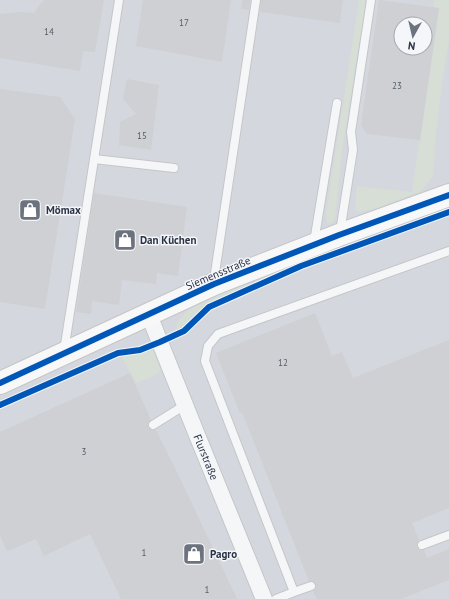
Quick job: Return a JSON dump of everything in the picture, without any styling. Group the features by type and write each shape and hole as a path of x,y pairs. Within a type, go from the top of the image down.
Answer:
{"street":[{"name":"Siemensstraße","path":"0,383 214,284 340,235 448,199"},
{"name":"Flurstraße","path":"149,315 264,599"}],"lane":[{"path":"63,354 119,0"},
{"path":"214,284 256,0"},
{"path":"340,235 353,150 351,132 371,0"},
{"path":"314,245 337,103"},
{"path":"94,159 174,168"},
{"path":"294,592 205,361 208,346 218,334 449,251"},
{"path":"153,424 185,405"},
{"path":"422,546 449,535"},
{"path":"276,599 311,586"}],"shaded area":[{"path":"0,0 449,0 449,599 0,599"},
{"path":"359,0 366,0 342,152 335,219 331,224 327,222 326,214"},
{"path":"434,0 449,0 449,41 436,133 433,176 421,191 377,208 359,212 355,209 356,190 358,186 412,192 439,8 433,7"},
{"path":"420,216 422,218 300,262"},
{"path":"245,282 247,285 209,304 197,312 183,326 175,330 178,321 204,300"},
{"path":"153,350 161,370 154,376 136,383 121,356 141,354"}],"building":[{"path":"45,0 104,0 95,52 83,51 80,71 0,58 0,14 20,12 34,13"},
{"path":"143,0 231,0 222,62 136,46"},
{"path":"242,0 250,0 249,10 241,9"},
{"path":"261,0 343,0 340,23 260,12"},
{"path":"379,0 439,8 433,50 433,16 393,16 393,56 432,56 420,140 367,134 361,125"},
{"path":"127,79 159,85 151,150 119,145 120,122 136,114 123,99"},
{"name":"Mömax","path":"0,89 60,97 75,119 45,309 0,302"},
{"path":"94,193 187,207 178,276 157,273 156,284 122,280 119,305 92,301 91,314 76,312"},
{"path":"315,313 332,356 342,352 353,378 449,340 449,508 412,523 419,540 417,547 424,550 427,558 449,549 449,580 401,599 317,599 313,591 316,584 309,581 242,412 240,413 216,353"},
{"path":"130,373 151,420 148,423 148,428 151,430 156,430 237,599 121,599 90,534 44,556 36,539 7,551 0,536 0,432"}],"cycle path":[{"path":"0,383 214,284 339,235 449,195"},
{"path":"0,405 118,353 140,350 184,331 209,307 301,266 449,212"}],"place":[{"name":"Mömax","path":"30,210"},
{"name":"Dan Küchen","path":"125,240"},
{"name":"Pagro","path":"194,554"}]}
